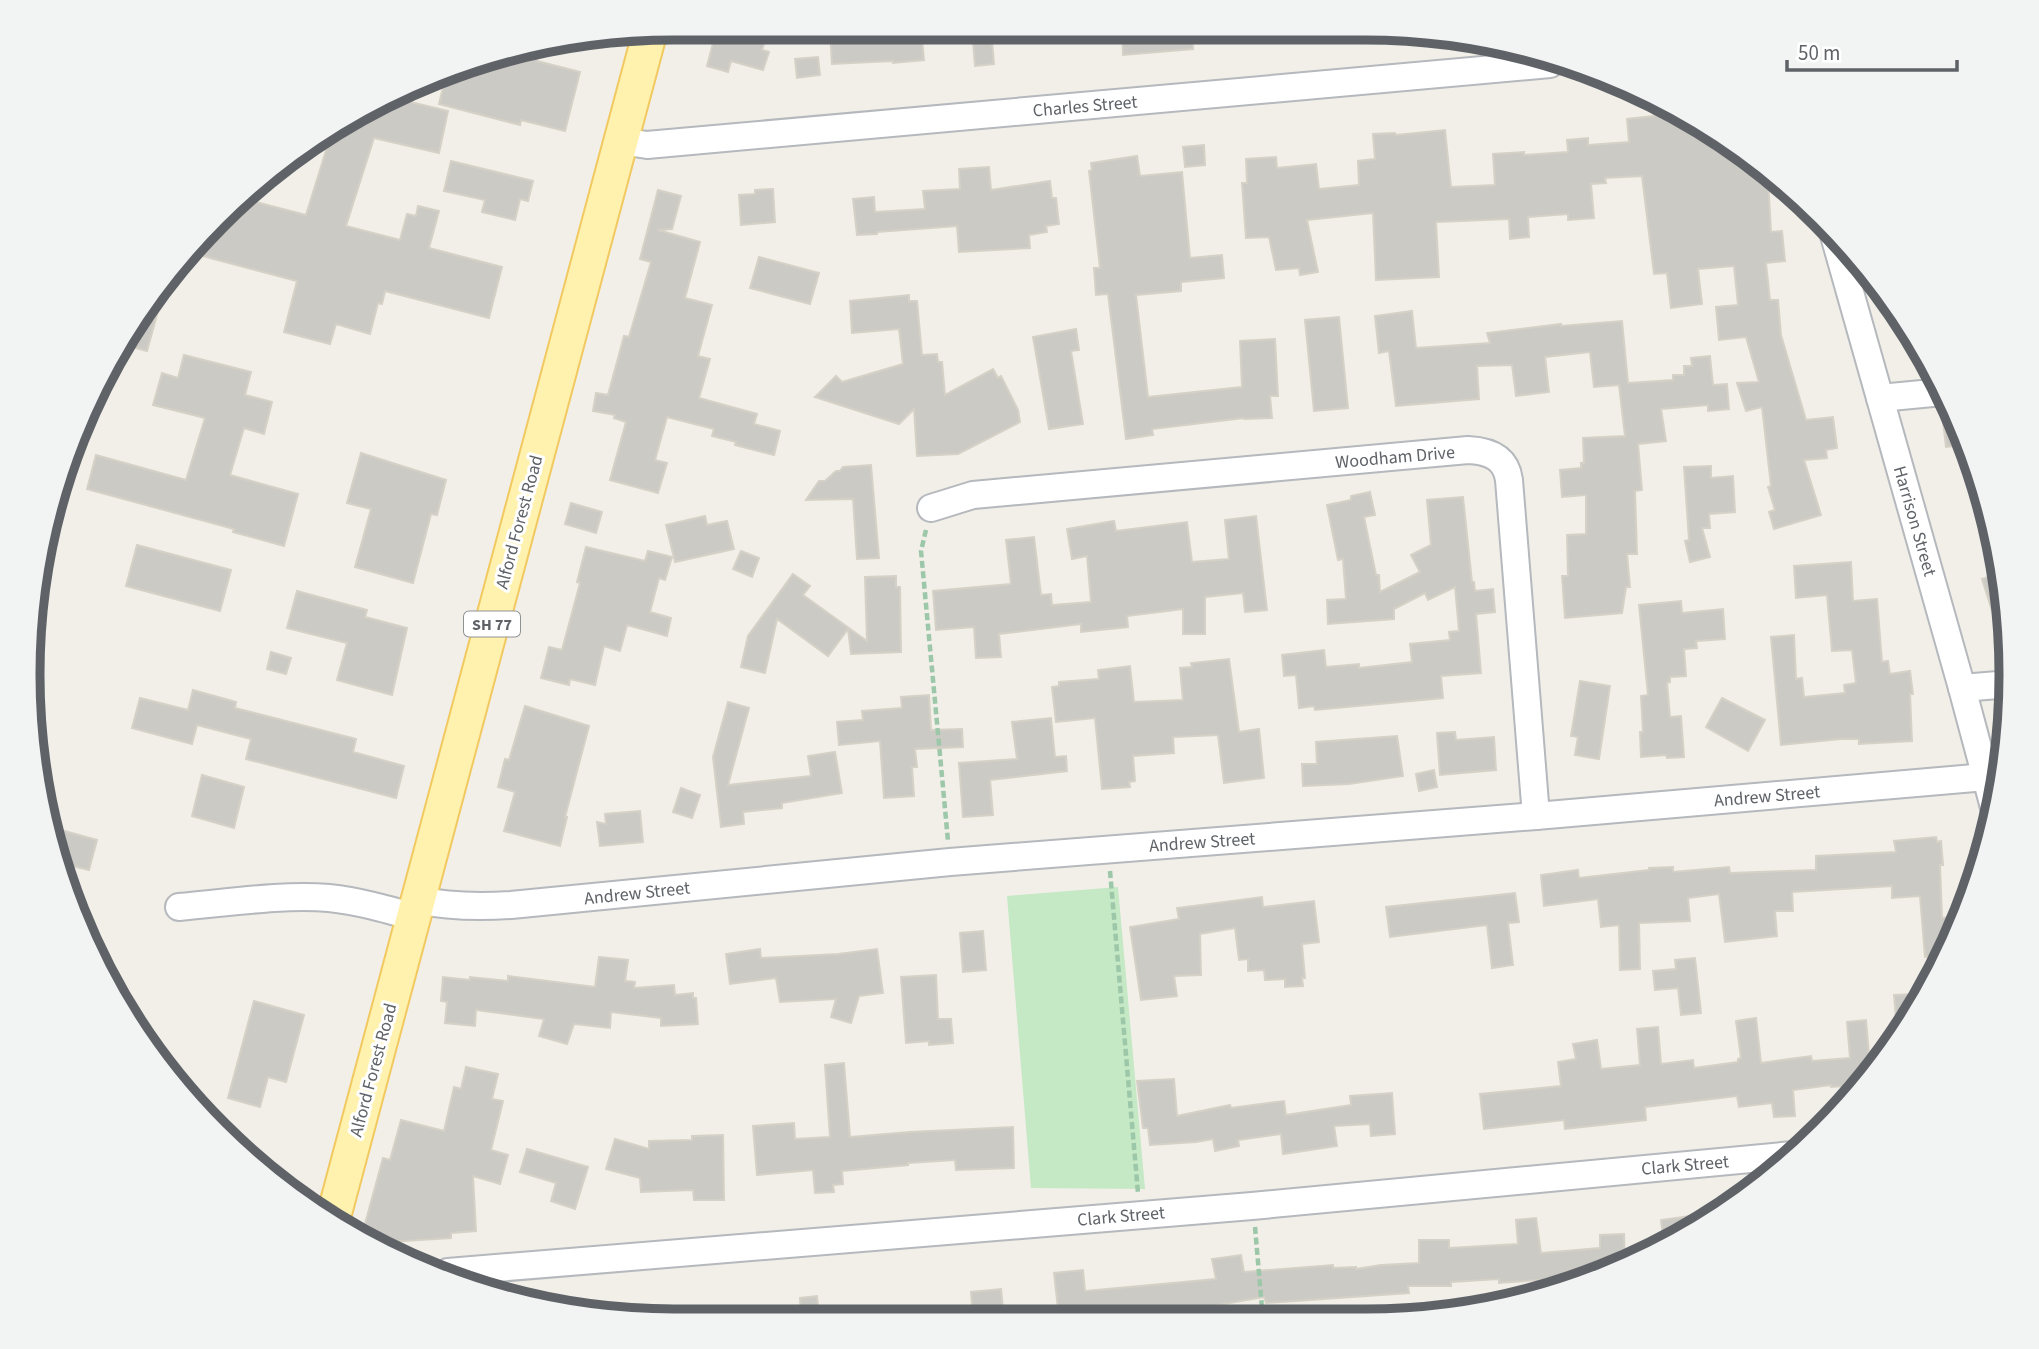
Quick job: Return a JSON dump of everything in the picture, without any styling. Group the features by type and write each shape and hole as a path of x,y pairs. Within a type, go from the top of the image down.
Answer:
{"main road":[{"name":"Alford Forest Road","path":"335,1210 648,41"}],"street":[{"name":"Charles Street","path":"621,141 647,145 1539,65"},
{"name":"Harrison Street","path":"1839,254 1989,787"},
{"path":"1880,398 1932,393"},
{"name":"Woodham Drive","path":"931,508 972,495 1468,450 1494,455 1503,462 1508,471 1536,816"},
{"path":"1962,688 1998,685"},
{"name":"Andrew Street","path":"179,907 329,898 368,905 416,908 438,904 474,908 950,862 1986,777"},
{"name":"Clark Street","path":"461,1271 1252,1206 1776,1157"}],"path":[{"path":"931,508 921,551 948,838"},
{"path":"1111,880 1138,1191"},
{"path":"1254,1223 1262,1309"}],"green space":[{"path":"1118,887 1145,1189 1031,1188 1007,896"}],"building":[{"path":"714,40 765,40 762,50 769,52 763,70 731,61 728,72 707,66"},
{"path":"831,40 922,40 924,60 832,64"},
{"path":"973,40 992,40 994,64 975,66"},
{"path":"1122,40 1192,40 1193,49 1123,55"},
{"path":"538,55 537,61 580,72 565,131 521,120 520,125 439,104 444,84"},
{"path":"818,57 820,75 797,78 795,59"},
{"path":"406,101 448,111 439,153 374,138 346,226 400,240 407,214 416,216 418,206 439,211 429,248 502,267 489,318 385,291 382,304 378,303 370,334 336,324 330,344 284,332 297,281 199,255 253,201 306,215 328,143"},
{"path":"1653,110 1682,125 1717,147 1768,186 1771,232 1782,231 1785,261 1766,263 1770,300 1778,300 1781,335 1806,420 1833,417 1837,448 1826,450 1827,458 1804,460 1821,515 1774,529 1769,512 1775,510 1768,487 1771,486 1762,407 1746,411 1737,383 1759,382 1746,337 1719,340 1716,307 1738,305 1734,266 1698,269 1702,304 1671,308 1667,273 1654,274 1642,176 1605,178 1606,183 1591,184 1594,218 1568,220 1568,214 1528,217 1529,237 1510,239 1509,219 1436,222 1439,277 1376,280 1373,213 1307,220 1318,272 1300,275 1299,268 1276,270 1269,237 1246,238 1242,183 1247,183 1246,159 1276,157 1277,168 1316,164 1319,189 1359,185 1358,161 1375,159 1373,134 1396,135 1445,130 1451,187 1495,185 1493,154 1568,152 1567,140 1588,138 1588,145 1629,142 1627,119 1654,116"},
{"path":"1204,145 1205,165 1185,167 1183,147"},
{"path":"1137,156 1140,176 1182,172 1190,258 1222,255 1224,278 1181,282 1181,291 1136,295 1148,397 1242,387 1240,341 1275,339 1278,396 1270,396 1272,418 1244,418 1152,429 1153,435 1126,439 1108,294 1096,295 1094,268 1100,268 1089,171 1092,170 1091,163"},
{"path":"451,161 533,181 528,201 520,199 515,220 482,212 485,200 444,191"},
{"path":"989,167 991,190 1050,181 1052,198 1056,198 1059,224 1046,226 1047,232 1029,235 1030,248 959,252 957,226 857,235 853,199 874,197 875,212 925,209 923,191 960,189 959,169"},
{"path":"773,189 775,222 741,225 739,195 755,194 755,190"},
{"path":"658,190 681,196 672,229 658,230 700,242 685,298 712,305 698,356 710,359 699,398 757,414 754,424 780,431 774,455 712,436 714,429 667,417 655,460 667,463 658,493 610,480 626,422 614,418 615,415 593,411 596,393 608,395 624,336 629,337 651,262 640,259"},
{"path":"759,257 819,273 810,304 750,288"},
{"path":"909,295 909,301 917,301 922,355 937,354 938,362 942,362 945,395 993,369 998,378 1001,376 1018,410 1020,422 958,454 917,456 914,409 899,424 815,397 836,376 842,382 903,364 899,329 852,333 850,301"},
{"path":"160,304 147,351 131,347"},
{"path":"1412,311 1416,348 1490,343 1487,333 1561,324 1622,321 1628,383 1673,380 1673,375 1684,375 1684,366 1692,366 1691,358 1710,356 1713,385 1727,384 1729,409 1708,411 1708,405 1661,409 1666,441 1638,444 1642,490 1635,491 1637,554 1627,554 1630,587 1626,587 1622,613 1565,618 1562,576 1568,576 1567,535 1586,534 1586,495 1562,497 1560,470 1581,468 1581,463 1584,463 1583,438 1625,436 1619,385 1594,387 1590,352 1545,357 1549,392 1516,396 1512,365 1477,366 1479,399 1396,406 1389,351 1379,353 1375,316"},
{"path":"1339,317 1348,408 1314,411 1305,320"},
{"path":"1076,329 1079,350 1071,351 1083,424 1049,429 1033,337"},
{"path":"184,355 251,372 245,395 272,402 264,434 244,428 230,475 298,494 284,546 233,532 234,529 87,489 96,455 186,480 205,418 153,405 162,373 178,378"},
{"path":"1945,421 1955,446 1946,447"},
{"path":"361,453 446,480 437,515 431,514 413,583 355,567 371,509 347,503"},
{"path":"871,465 879,558 857,559 853,499 806,500 819,481 825,481 843,467"},
{"path":"1711,466 1711,478 1733,476 1735,512 1709,514 1710,528 1702,528 1710,557 1690,562 1685,541 1689,540 1684,467"},
{"path":"1370,492 1375,515 1364,517 1376,575 1379,575 1380,592 1420,572 1411,555 1431,545 1427,500 1463,497 1472,582 1475,591 1493,589 1495,612 1476,614 1481,673 1441,676 1443,698 1315,710 1314,706 1299,708 1296,675 1284,676 1282,655 1324,650 1326,667 1359,664 1359,668 1412,662 1410,644 1450,640 1449,632 1459,631 1455,587 1428,600 1425,593 1394,609 1394,619 1328,624 1327,600 1346,599 1343,559 1338,560 1327,505 1351,500 1351,496"},
{"path":"571,503 602,512 596,533 565,524"},
{"path":"705,516 707,525 727,521 734,549 675,562 666,525"},
{"path":"1256,516 1267,610 1245,612 1243,593 1205,597 1205,634 1183,634 1183,609 1127,616 1128,627 1081,632 1081,624 999,634 1001,657 976,658 974,627 936,630 933,591 1011,584 1006,540 1034,537 1041,595 1051,594 1052,605 1091,602 1087,556 1072,559 1067,529 1114,521 1116,531 1187,522 1192,562 1229,559 1225,520"},
{"path":"137,545 231,570 220,611 126,586"},
{"path":"586,547 645,561 648,551 672,557 665,580 659,578 650,612 671,618 667,636 627,625 620,651 604,646 595,685 570,679 569,685 541,678 549,647 562,650 580,583 577,582"},
{"path":"741,551 759,558 752,577 733,569"},
{"path":"1851,562 1853,601 1877,599 1882,662 1888,661 1890,674 1910,671 1913,694 1910,694 1912,741 1859,744 1859,739 1841,739 1781,745 1771,637 1794,635 1796,679 1802,678 1804,697 1845,693 1844,685 1856,683 1852,650 1832,651 1827,595 1796,598 1794,566"},
{"path":"793,574 810,586 803,595 867,641 865,577 896,576 896,587 900,587 901,652 851,654 848,629 828,656 777,619 765,673 741,667 748,636"},
{"path":"1991,576 1996,624 1982,579"},
{"path":"297,591 367,610 365,617 407,628 392,695 337,680 347,643 287,628"},
{"path":"1681,601 1682,613 1723,609 1725,639 1696,641 1697,648 1684,649 1686,676 1670,677 1670,682 1667,683 1670,717 1681,716 1684,757 1641,757 1641,696 1648,695 1639,605"},
{"path":"271,652 291,658 286,674 267,669"},
{"path":"1229,659 1239,732 1259,729 1264,778 1224,783 1218,735 1173,737 1174,753 1133,756 1135,781 1129,782 1130,787 1102,789 1095,718 1056,722 1052,687 1059,686 1059,682 1099,679 1098,670 1130,666 1134,702 1183,700 1180,668 1192,667 1191,663"},
{"path":"1580,681 1610,686 1599,759 1575,755 1578,737 1571,736"},
{"path":"193,690 236,702 235,708 356,739 353,752 404,766 396,798 246,759 251,739 197,725 192,744 132,728 140,698 188,710"},
{"path":"929,695 931,730 962,729 963,747 915,749 917,767 912,767 914,796 884,798 880,741 839,745 837,722 863,720 862,711 902,708 901,697"},
{"path":"1722,698 1765,720 1748,751 1706,727"},
{"path":"728,702 749,708 728,785 811,776 808,756 835,752 842,793 782,803 782,808 743,812 744,824 721,827 713,757"},
{"path":"525,706 589,726 560,846 504,831 515,792 498,787 505,759 509,760"},
{"path":"1051,718 1055,757 1066,756 1067,771 990,780 993,815 963,817 959,763 1017,759 1012,722"},
{"path":"1455,732 1456,740 1494,737 1496,770 1440,775 1437,733"},
{"path":"1397,736 1403,776 1349,784 1303,786 1302,764 1317,764 1316,742"},
{"path":"1434,770 1437,787 1419,791 1416,774"},
{"path":"202,775 244,787 234,828 192,816"},
{"path":"681,788 700,795 692,818 673,812"},
{"path":"640,811 643,842 600,846 597,822 606,824 605,814"},
{"path":"60,830 97,840 89,870 70,865"},
{"path":"1936,837 1937,842 1941,841 1942,918 1950,917 1932,956 1925,957 1920,896 1892,898 1892,886 1792,892 1793,911 1775,911 1777,936 1725,942 1719,894 1688,898 1690,921 1639,923 1640,969 1620,970 1619,925 1601,927 1598,899 1544,906 1541,875 1578,870 1579,878 1673,867 1673,872 1729,867 1730,873 1816,870 1816,856 1896,852 1894,841"},
{"path":"1515,893 1519,922 1508,923 1513,965 1492,968 1487,925 1390,937 1386,907"},
{"path":"1262,897 1263,907 1314,901 1319,942 1302,944 1305,978 1302,978 1303,986 1285,987 1285,979 1265,980 1264,970 1248,971 1248,959 1239,960 1235,928 1200,934 1201,975 1174,976 1177,996 1141,1000 1130,927 1179,919 1177,908"},
{"path":"983,931 986,970 963,972 960,933"},
{"path":"760,949 761,958 877,949 883,993 859,996 851,1023 831,1017 836,999 780,1002 776,978 730,984 726,954"},
{"path":"599,957 628,960 625,981 635,982 634,988 674,985 675,995 693,993 693,998 696,998 698,1024 661,1026 661,1018 611,1012 610,1028 574,1024 567,1044 539,1036 544,1019 476,1010 475,1026 445,1023 447,1002 441,1001 443,977 508,981 508,976 595,987"},
{"path":"1695,958 1701,1013 1681,1015 1678,988 1655,990 1653,971 1676,969 1675,960"},
{"path":"936,975 938,1019 951,1019 953,1043 906,1043 901,977"},
{"path":"1913,994 1897,1019 1896,1019 1894,995"},
{"path":"254,1001 304,1015 286,1082 268,1077 260,1107 228,1098"},
{"path":"1756,1018 1761,1063 1811,1056 1812,1061 1850,1058 1847,1022 1866,1020 1869,1055 1872,1055 1847,1086 1831,1085 1793,1090 1795,1116 1774,1117 1772,1103 1739,1107 1737,1096 1645,1107 1646,1120 1565,1129 1564,1120 1484,1129 1480,1094 1561,1086 1558,1062 1576,1059 1573,1044 1597,1040 1601,1069 1640,1065 1637,1029 1658,1027 1661,1064 1693,1060 1694,1068 1738,1062 1741,1058 1736,1021"},
{"path":"844,1063 850,1137 1013,1127 1014,1168 956,1170 955,1160 842,1171 843,1184 833,1185 834,1192 815,1193 813,1170 757,1175 753,1126 794,1123 795,1139 830,1137 825,1065"},
{"path":"466,1067 498,1074 492,1099 503,1101 491,1150 508,1155 500,1184 473,1176 476,1231 451,1233 451,1238 392,1242 364,1228 383,1158 390,1160 401,1120 444,1131 454,1087 461,1089"},
{"path":"1174,1079 1177,1116 1230,1105 1231,1108 1284,1101 1286,1115 1351,1105 1350,1096 1392,1093 1395,1134 1371,1136 1370,1124 1334,1126 1337,1146 1283,1154 1281,1134 1238,1140 1239,1146 1215,1151 1213,1139 1150,1145 1148,1128 1143,1128 1137,1081"},
{"path":"723,1135 724,1200 694,1200 693,1190 641,1192 640,1178 606,1169 615,1139 649,1149 649,1141 692,1140 692,1136"},
{"path":"527,1149 588,1167 575,1209 551,1201 556,1183 520,1172"},
{"path":"1696,1215 1663,1234 1661,1220"},
{"path":"1536,1218 1541,1253 1600,1248 1600,1235 1624,1234 1625,1252 1550,1280 1499,1283 1499,1279 1451,1282 1451,1286 1408,1286 1409,1293 1266,1303 1264,1297 1195,1309 1058,1309 1054,1273 1083,1270 1085,1291 1216,1279 1212,1259 1241,1255 1244,1272 1333,1265 1333,1268 1356,1269 1419,1263 1419,1240 1449,1240 1449,1248 1518,1244 1516,1220"},
{"path":"1001,1289 1003,1309 972,1309 971,1292"},
{"path":"817,1296 818,1309 801,1309 800,1298"}]}
